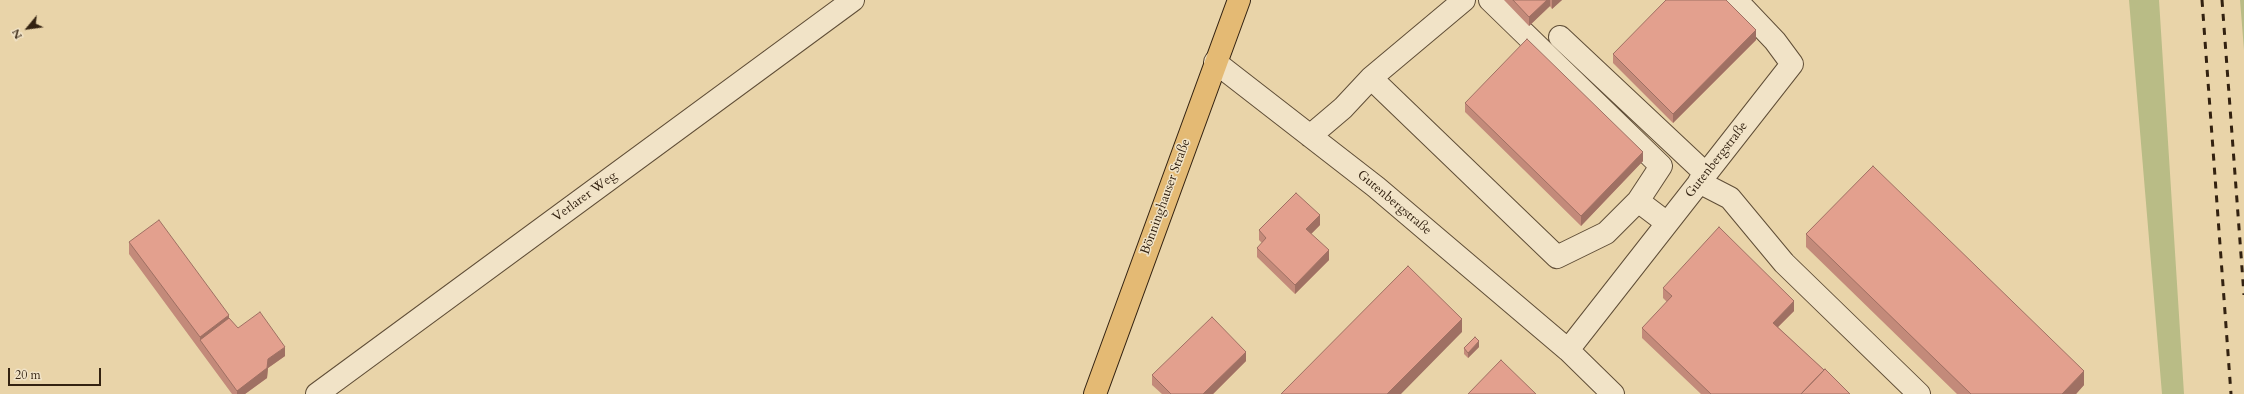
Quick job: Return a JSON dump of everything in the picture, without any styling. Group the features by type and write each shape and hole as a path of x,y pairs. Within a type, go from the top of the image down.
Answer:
{"main road":[{"name":"Bönninghauser Straße","path":"1095,394 1215,62 1239,0"}],"street":[{"name":"Verlarer Weg","path":"317,394 853,0"},
{"path":"1310,136 1343,108 1371,78 1464,0"},
{"path":"1371,78 1557,257 1606,233 1638,201 1661,166 1490,0"},
{"name":"Gutenbergstraße","path":"1568,350 1792,64 1775,41 1736,0"},
{"path":"1560,36 1702,178 1730,198 1784,263 1919,394"},
{"name":"Gutenbergstraße","path":"1215,62 1376,187 1568,350 1613,394"},
{"path":"1638,201 1667,223"}],"green space":[{"path":"2129,0 2159,0 2184,394 2162,394"},
{"path":"2240,0 2244,0 2244,50"}],"building":[{"path":"1513,0 1547,0 1529,17"},
{"path":"1666,0 1726,0 1756,30 1673,114 1613,54"},
{"path":"1527,39 1643,152 1581,216 1465,103"},
{"path":"1873,166 2084,371 2062,394 1971,394 1806,234"},
{"path":"1296,193 1320,215 1306,229 1329,250 1295,285 1257,248 1266,238 1259,230"},
{"path":"159,220 229,315 200,337 129,242"},
{"path":"1719,227 1794,301 1773,323 1824,370 1801,394 1711,394 1642,328 1672,296 1663,288"},
{"path":"1408,266 1462,319 1387,394 1281,394"},
{"path":"260,312 285,347 268,359 267,368 237,391 200,340 229,318 238,328"},
{"path":"1212,317 1246,352 1203,394 1171,394 1152,375"},
{"path":"1475,337 1479,341 1468,353 1464,348"},
{"path":"1501,360 1536,394 1468,394"},
{"path":"1825,369 1850,394 1801,394"}],"railway":[{"path":"2202,0 2231,394"},
{"path":"2222,0 2244,295"}]}
